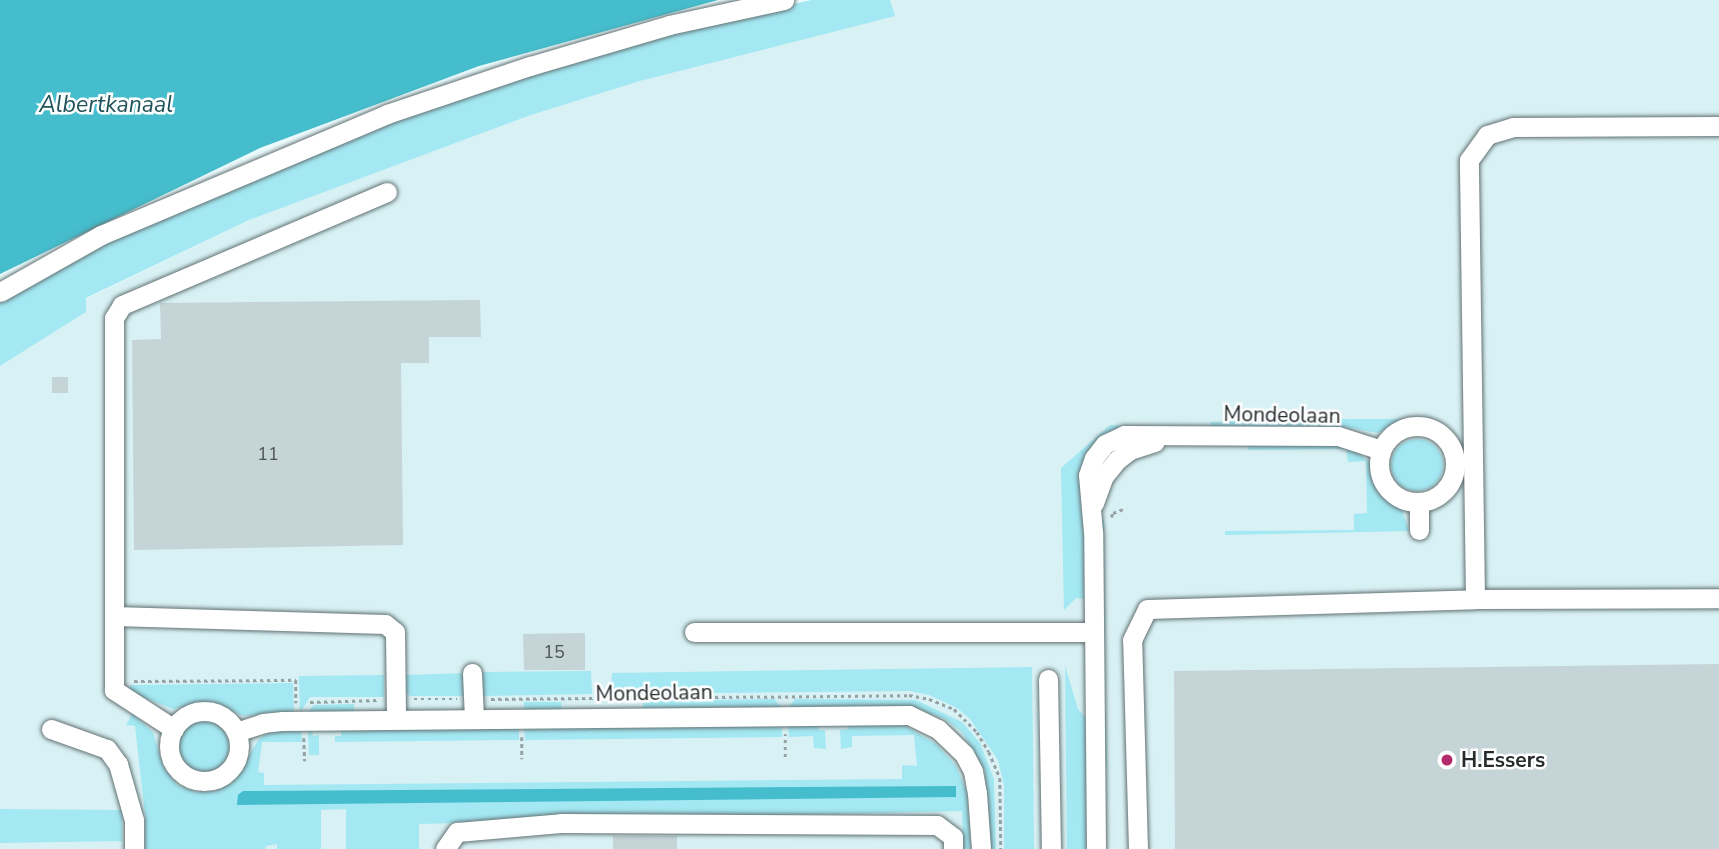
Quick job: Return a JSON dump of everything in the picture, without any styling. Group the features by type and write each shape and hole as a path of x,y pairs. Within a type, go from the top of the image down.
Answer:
{"street":[{"path":"0,292 101,235 387,114 530,66 668,25 784,0"},
{"path":"1475,599 1469,160 1487,135 1513,127 1719,125"},
{"path":"174,729 114,690 114,318 121,305 387,192"},
{"path":"1412,426 1437,432 1449,444 1454,460 1448,484 1438,496 1419,502 1398,496 1385,485 1379,469 1381,450 1394,434 1412,426"},
{"name":"Mondeolaan","path":"1094,632 1091,514 1104,476 1117,460 1143,445 1179,436 1338,436 1381,450"},
{"path":"1419,502 1419,530"},
{"path":"1138,849 1132,640 1147,609 1475,599 1719,598"},
{"path":"114,616 385,624 395,632 396,719"},
{"path":"694,632 1094,632 1096,849"},
{"path":"472,673 474,718"},
{"path":"1048,679 1051,849"},
{"path":"206,711 224,718 236,732 238,752 235,762 221,777 202,782 183,775 175,767 169,748 174,729 187,715 206,711"},
{"name":"Mondeolaan","path":"236,732 263,723 300,725 396,719 909,715 938,729 964,754 973,771 977,793 981,849"},
{"path":"51,729 107,749 118,764 134,820 134,849"},
{"path":"445,849 457,832 561,823 937,825 953,837 953,849"}],"path":[{"path":"114,681 296,680 305,761"},
{"path":"785,723 785,757"},
{"path":"522,727 522,759"}],"shaded area":[{"path":"811,0 890,0 895,16 640,81 531,115 249,220 86,298 86,312 0,366 0,297 108,240 342,137 619,46"},
{"path":"890,0 1719,0 1719,849 0,849 0,366 86,312 86,299 249,220 531,115 640,81 894,15"},
{"path":"1409,419 1378,433 1345,427 1211,428 1210,422"},
{"path":"1110,425 1119,425 1118,431 1106,435 1084,599 1076,598 1064,610 1061,468"},
{"path":"1417,439 1427,441 1435,447 1441,455 1441,475 1435,483 1427,489 1417,491 1407,489 1399,483 1393,475 1391,465 1393,455 1399,447 1407,441"},
{"path":"1339,444 1352,448 1370,463 1378,487 1402,510 1409,531 1225,535 1225,531 1354,530 1354,514 1367,513 1366,461 1348,462 1346,449 1248,450 1248,445"},
{"path":"1104,520 1105,643 1103,643"},
{"path":"1103,647 1107,766 1105,766"},
{"path":"1065,666 1078,709 1086,718 1087,849 1067,849"},
{"path":"1032,667 1034,849 1004,849 1004,785 998,760 970,719 957,708 929,695 910,691 617,694 611,687 612,673"},
{"path":"591,671 592,694 480,696 479,672"},
{"path":"467,673 467,696 410,696 405,692 405,675"},
{"path":"384,675 384,697 310,697 300,713 299,676"},
{"path":"293,683 294,713 244,716 209,702 173,709 130,692 130,685"},
{"path":"774,699 781,707 643,708 643,701"},
{"path":"795,699 916,700 962,722 980,743 994,779 996,849 989,849 985,771 962,732 945,719 912,707 789,707"},
{"path":"524,702 561,702 562,710 524,710"},
{"path":"354,704 354,712 308,712 314,705"},
{"path":"132,714 153,732 163,766 177,785 197,792 216,791 232,783 259,739 269,732 282,730 301,730 302,742 262,742 258,772 264,773 264,785 902,779 902,765 917,766 914,735 852,736 852,747 841,749 840,730 848,729 848,723 905,726 936,744 956,766 967,792 971,849 963,849 962,811 419,824 419,849 346,849 346,809 321,810 321,849 277,849 277,844 266,846 265,849 145,849 145,814 135,726 126,725"},
{"path":"203,721 213,723 221,729 227,737 227,757 221,765 213,771 203,773 193,771 185,765 179,757 177,747 179,737 185,729 193,723"},
{"path":"782,724 782,737 525,740 524,727"},
{"path":"788,724 818,724 819,730 825,730 826,749 814,748 813,736 789,737"},
{"path":"519,727 519,740 335,742 335,736 341,736 341,730"},
{"path":"312,730 313,736 319,735 319,755 309,755 308,731"},
{"path":"0,809 122,810 122,841 0,843"}],"water":[{"name":"Albertkanaal","path":"0,0 718,0 479,66 260,148 0,274"},
{"path":"956,786 956,797 237,805 238,795 243,791"}],"building":[{"path":"480,300 481,337 429,337 429,363 401,363 403,545 134,550 132,340 161,339 160,303"},
{"path":"52,377 68,377 68,393 52,393"},
{"path":"585,633 585,670 524,670 523,634"},
{"name":"H.Essers","path":"1719,664 1719,849 1175,849 1174,671"},
{"path":"613,836 677,836 677,849 613,849"}],"place":[{"name":"H.Essers","path":"1447,760"}]}
